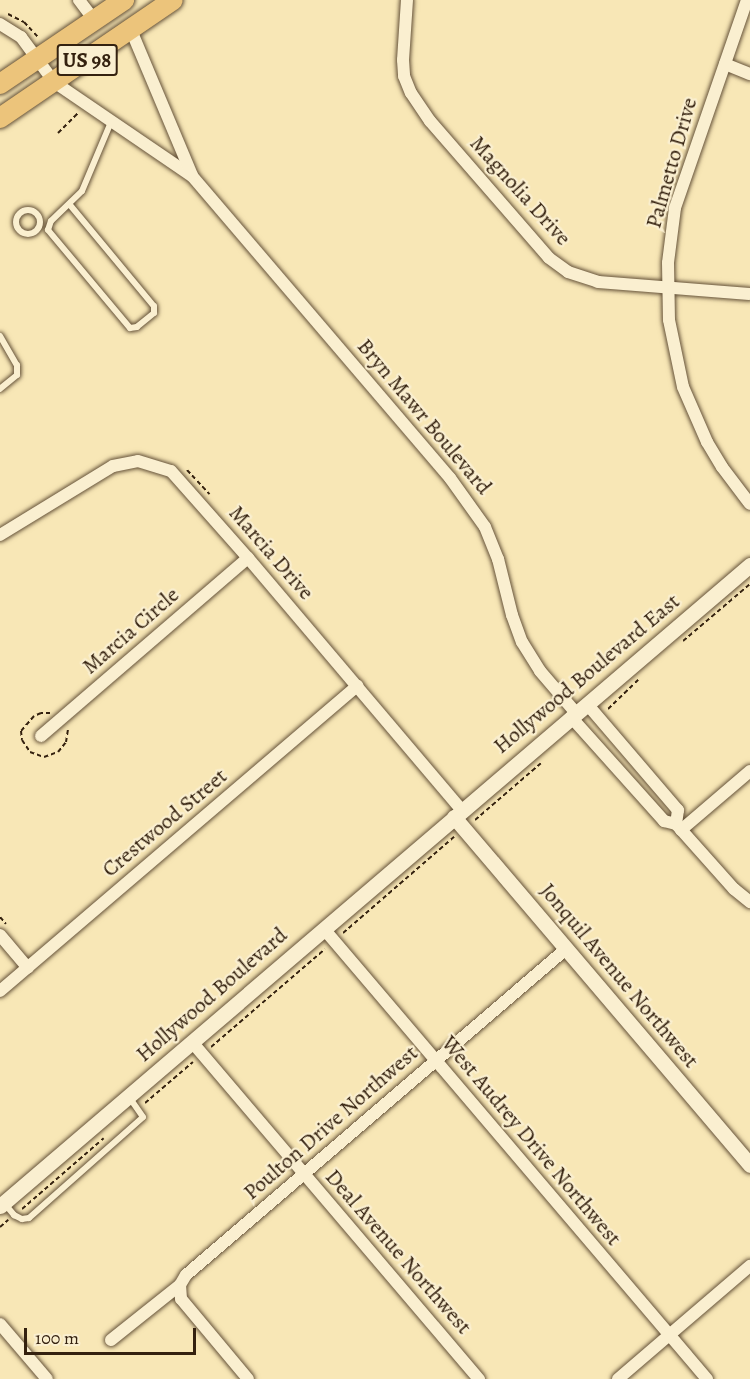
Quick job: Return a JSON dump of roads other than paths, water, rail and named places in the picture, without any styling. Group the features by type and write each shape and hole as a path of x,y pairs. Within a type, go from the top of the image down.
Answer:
{"highway":[{"name":"US 98","path":"0,84 124,0"},
{"name":"US 98","path":"0,118 173,0"}],"street":[{"path":"79,0 94,20"},
{"name":"Magnolia Drive","path":"407,0 403,60 404,76 411,93 430,121 549,258 568,272 582,278 668,289 750,294"},
{"name":"Palmetto Drive","path":"747,0 675,208 668,263 668,289 669,320 675,359 690,406 722,467 750,504"},
{"name":"Bryn Mawr Boulevard","path":"0,24 21,37 54,82 192,176 468,500 485,527 498,559 512,615 522,642 540,671 578,711 664,821 678,827 734,889 750,902"},
{"name":"Bryn Mawr Boulevard","path":"131,30 192,176"},
{"path":"725,64 750,74"},
{"name":"Marcia Drive","path":"0,535 101,471 126,462 138,461 164,467 177,476 357,686 460,819"},
{"name":"Marcia Circle","path":"41,736 248,558"},
{"name":"Hollywood Boulevard East","path":"460,819 578,711 750,565"},
{"name":"Crestwood Street","path":"0,991 357,686"},
{"name":"Bryn Mawr Boulevard","path":"578,711 599,717 678,810 678,827"},
{"path":"678,827 750,771"},
{"name":"Hollywood Boulevard","path":"2,1204 192,1042 329,935 460,819"},
{"name":"Jonquil Avenue Northwest","path":"460,819 566,949 750,1165"},
{"path":"0,935 27,968"},
{"name":"West Audrey Drive Northwest","path":"329,935 707,1379"},
{"name":"Poulton Drive Northwest","path":"111,1340 180,1285 186,1275 566,949"},
{"name":"Deal Avenue Northwest","path":"192,1042 479,1379"},
{"path":"618,1379 750,1266"},
{"path":"180,1285 181,1299 187,1308 248,1379"},
{"path":"0,1324 47,1379"}],"lane":[{"path":"49,225 70,205 88,179 93,159 111,122"},
{"path":"49,225 50,235 130,328 137,327 154,313 154,306 70,205"},
{"path":"40,223 49,225"},
{"path":"0,336 17,365 17,375 0,389"},
{"path":"2,1204 14,1215 22,1219 29,1218 143,1117 139,1108 128,1096"}]}
